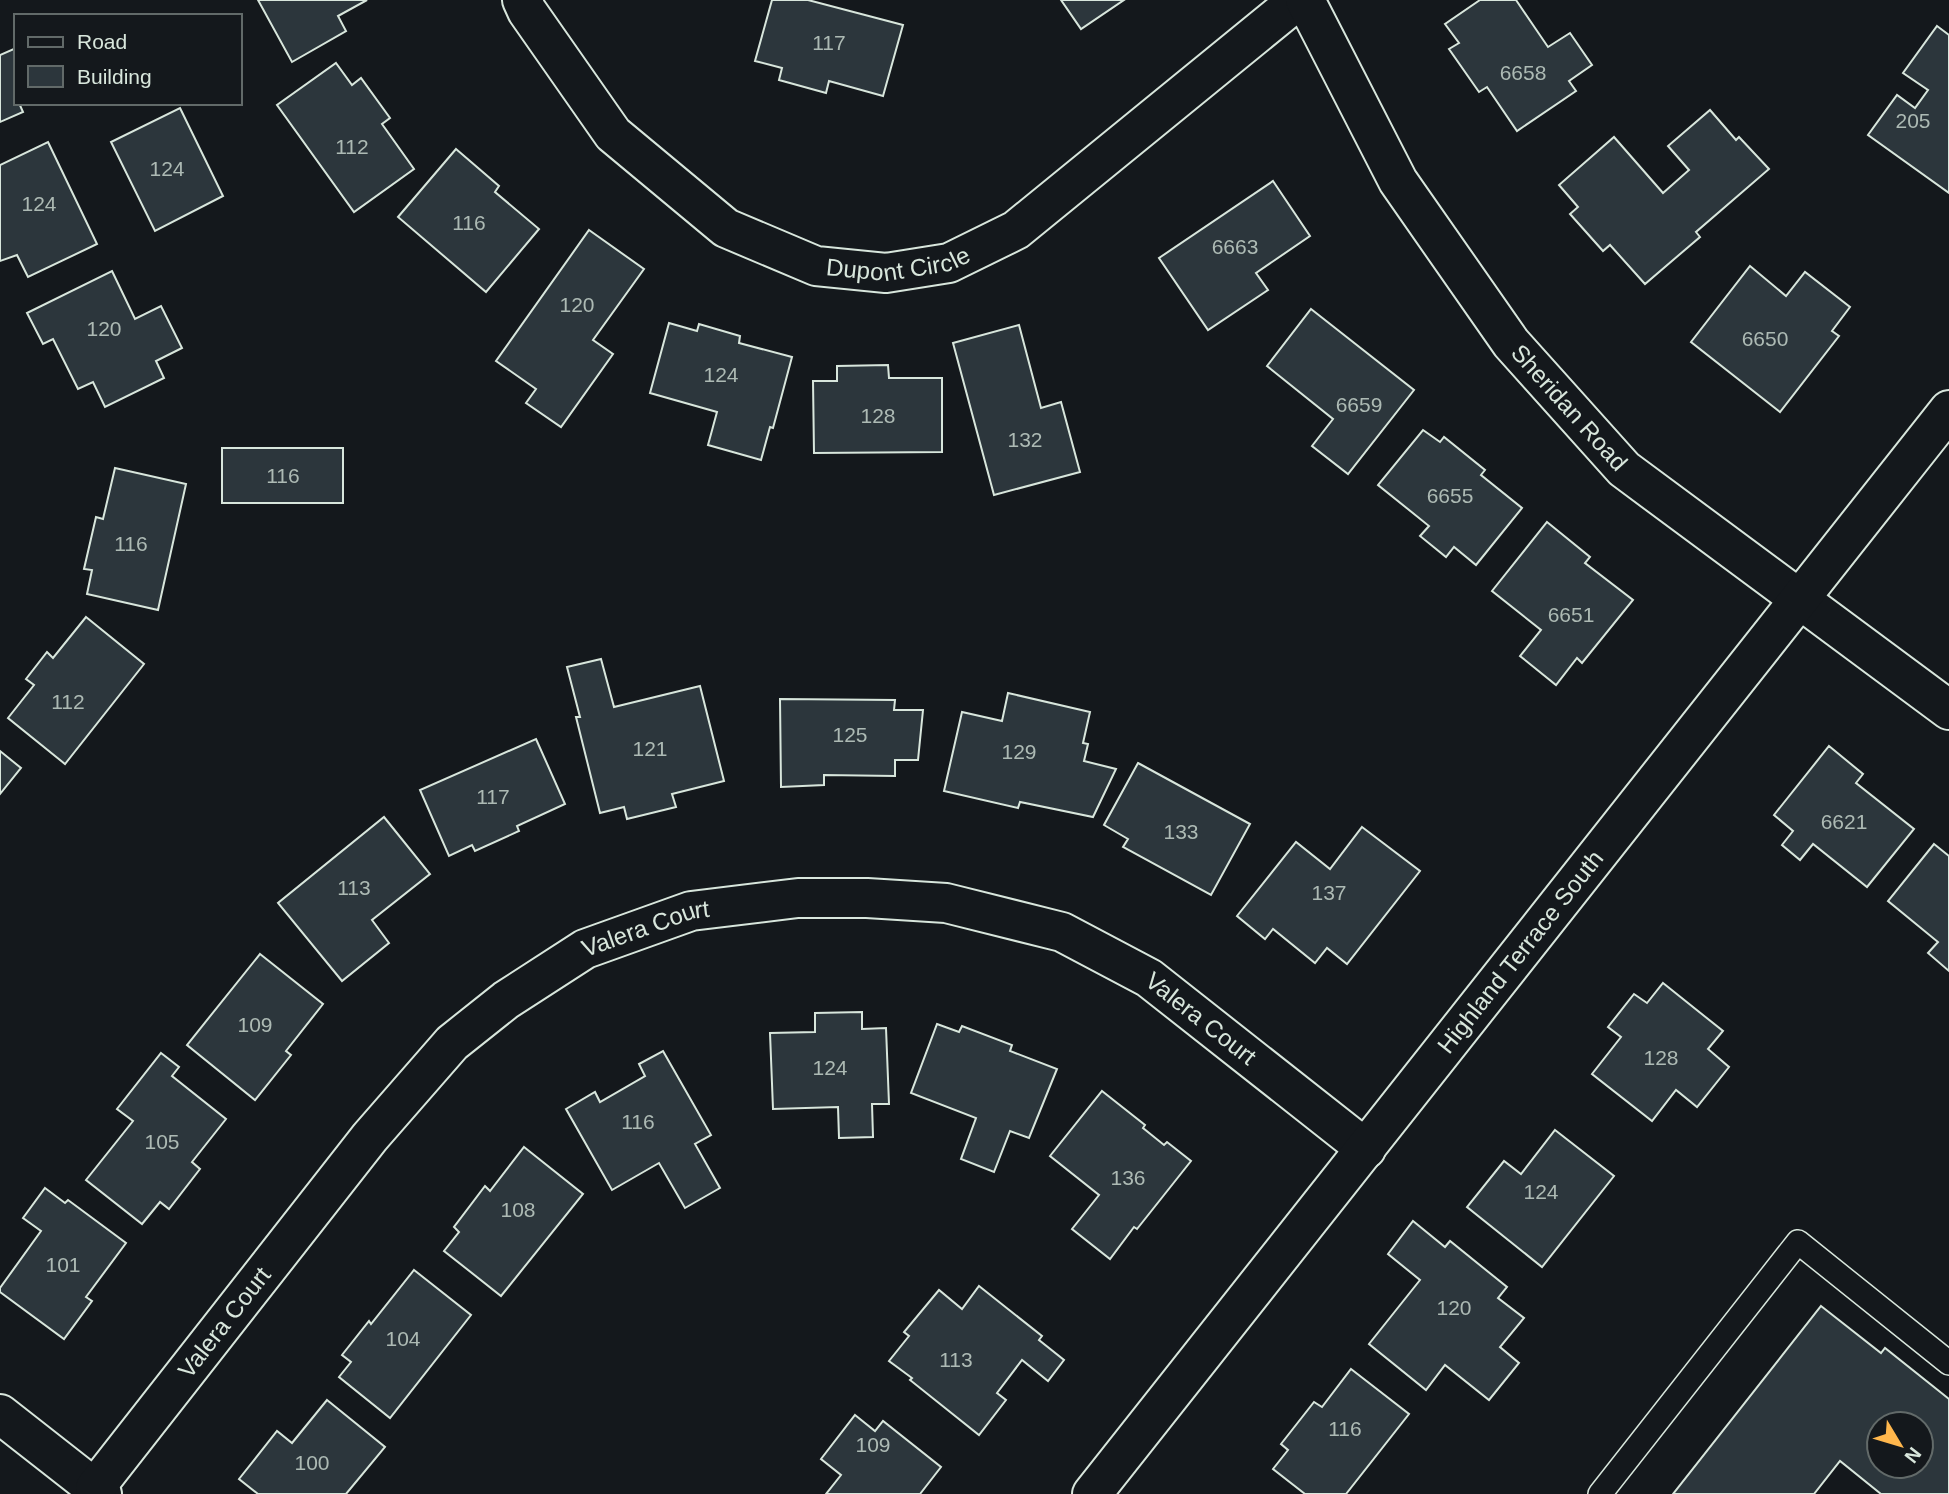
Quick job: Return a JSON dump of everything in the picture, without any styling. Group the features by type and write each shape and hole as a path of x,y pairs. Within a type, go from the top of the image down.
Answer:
{"street":[{"name":"Dupont Circle","path":"522,0 613,134 726,228 816,267 886,273 949,263 1016,230 1298,0"},
{"name":"Sheridan Road","path":"1305,0 1398,181 1511,343 1624,469 1949,710"},
{"name":"Highland Terrace South","path":"1092,1494 1949,410"},
{"name":"Valera Court","path":"98,1491 370,1137 452,1042 506,1000 585,950 691,911 797,898 867,898 946,903 1062,932 1149,978 1366,1149"},
{"path":"0,1414 98,1491"}],"lane":[{"path":"1600,1494 1798,1242 1949,1363"}],"building":[{"path":"258,0 367,0 338,16 346,31 292,62"},
{"path":"772,0 808,0 903,25 883,96 829,81 826,93 779,80 782,68 755,61"},
{"path":"1061,0 1124,0 1081,29"},
{"path":"1480,0 1516,0 1548,47 1570,33 1592,65 1569,81 1576,91 1517,131 1487,87 1479,92 1449,49 1459,43 1445,24"},
{"path":"1937,26 1949,35 1949,193 1868,135 1897,95 1915,108 1928,90 1903,73"},
{"path":"14,49 14,105 20,105 23,112 0,122 0,55"},
{"path":"336,63 352,85 361,78 390,118 382,124 414,169 354,212 277,105"},
{"path":"180,108 223,196 155,231 111,142"},
{"path":"1710,110 1736,140 1739,137 1769,169 1696,232 1700,237 1645,284 1610,245 1603,251 1570,214 1578,207 1559,185 1614,137 1663,193 1689,170 1668,146"},
{"path":"48,142 97,244 28,277 17,255 0,261 0,165"},
{"path":"456,149 499,186 495,192 539,229 486,292 398,217"},
{"path":"1273,181 1310,236 1256,273 1268,290 1208,330 1159,258"},
{"path":"589,230 644,269 593,340 613,354 561,427 526,403 536,389 496,361"},
{"path":"1750,266 1786,296 1805,272 1850,307 1832,331 1839,336 1780,412 1691,342"},
{"path":"112,271 135,319 161,306 182,348 156,361 164,378 105,407 93,382 78,389 53,339 43,344 27,313"},
{"path":"1311,309 1414,390 1348,474 1312,446 1333,419 1267,366"},
{"path":"669,323 697,331 699,324 740,336 739,343 792,357 773,428 770,427 761,460 708,445 717,412 650,393"},
{"path":"1019,325 1041,408 1061,402 1080,472 994,495 953,343"},
{"path":"888,365 889,378 942,378 942,452 814,453 813,381 837,381 837,366"},
{"path":"1423,430 1440,442 1444,437 1485,470 1481,475 1522,508 1476,565 1454,547 1446,557 1420,536 1429,526 1378,485"},
{"path":"222,448 343,448 343,503 222,503"},
{"path":"115,468 186,484 158,610 87,594 92,570 84,569 96,517 103,519"},
{"path":"1547,522 1590,557 1585,563 1633,600 1582,663 1577,658 1556,685 1520,656 1541,630 1492,591"},
{"path":"86,617 144,664 65,764 8,718 34,685 26,679 47,652 53,658"},
{"path":"601,659 614,707 700,686 724,781 672,794 676,807 627,819 624,807 600,813 576,717 580,717 567,667"},
{"path":"1008,693 1090,712 1083,743 1088,744 1084,761 1116,769 1093,817 1020,802 1018,808 944,791 962,712 1002,721"},
{"path":"780,699 895,700 894,710 923,710 918,760 895,760 895,776 824,775 824,785 781,787"},
{"path":"536,739 565,804 517,826 519,831 475,851 472,845 449,856 420,790"},
{"path":"1829,746 1863,774 1856,783 1914,829 1867,887 1813,844 1800,860 1782,845 1793,831 1774,815"},
{"path":"0,751 21,768 0,794"},
{"path":"1138,763 1250,824 1211,895 1123,847 1128,839 1104,825"},
{"path":"384,817 430,874 372,920 389,943 342,981 278,903"},
{"path":"1362,827 1420,871 1347,964 1327,948 1315,963 1273,929 1265,939 1237,916 1296,842 1330,869"},
{"path":"1934,844 1949,856 1949,971 1928,953 1938,942 1888,901"},
{"path":"260,954 323,1004 286,1051 291,1055 255,1100 187,1045"},
{"path":"1663,983 1723,1031 1708,1049 1729,1067 1697,1107 1676,1090 1652,1121 1592,1074 1621,1037 1608,1027 1634,994 1647,1003"},
{"path":"862,1012 862,1029 886,1028 889,1104 872,1104 873,1137 839,1138 838,1107 773,1109 770,1033 815,1032 815,1013"},
{"path":"937,1024 959,1032 962,1026 1012,1045 1010,1051 1057,1069 1029,1138 1010,1131 994,1172 961,1159 976,1118 911,1093"},
{"path":"663,1051 711,1135 695,1144 720,1188 685,1208 659,1163 612,1190 566,1109 595,1092 600,1102 645,1076 639,1064"},
{"path":"161,1053 179,1067 172,1076 226,1119 192,1162 200,1169 169,1209 160,1202 142,1224 86,1180 133,1121 117,1109"},
{"path":"1102,1091 1145,1125 1143,1128 1164,1145 1167,1142 1191,1161 1110,1259 1072,1229 1099,1195 1050,1156"},
{"path":"1555,1130 1614,1176 1542,1267 1467,1207 1504,1161 1521,1174"},
{"path":"524,1147 583,1194 501,1296 444,1251 459,1232 454,1227 485,1186 490,1191"},
{"path":"45,1188 65,1203 68,1200 126,1243 86,1297 92,1301 64,1339 0,1292 0,1288 41,1231 23,1218"},
{"path":"1413,1221 1445,1247 1450,1241 1507,1287 1498,1298 1524,1318 1500,1347 1519,1363 1489,1400 1445,1365 1426,1390 1369,1344 1420,1280 1388,1254"},
{"path":"414,1270 471,1315 390,1418 339,1377 351,1362 342,1355"},
{"path":"979,1286 1042,1336 1039,1340 1064,1360 1048,1381 1022,1360 997,1393 1006,1400 979,1435 889,1361 909,1336 904,1332 939,1290 962,1309"},
{"path":"1821,1306 1881,1353 1885,1348 1949,1399 1949,1494 1881,1494 1840,1461 1814,1494 1673,1494"},
{"path":"1351,1369 1409,1414 1346,1494 1305,1494 1273,1469 1288,1450 1281,1444 1314,1402 1322,1407"},
{"path":"327,1400 385,1447 346,1494 258,1494 239,1479 277,1431 292,1443"},
{"path":"855,1415 875,1431 883,1421 941,1467 920,1494 826,1494 841,1475 821,1459"}]}
